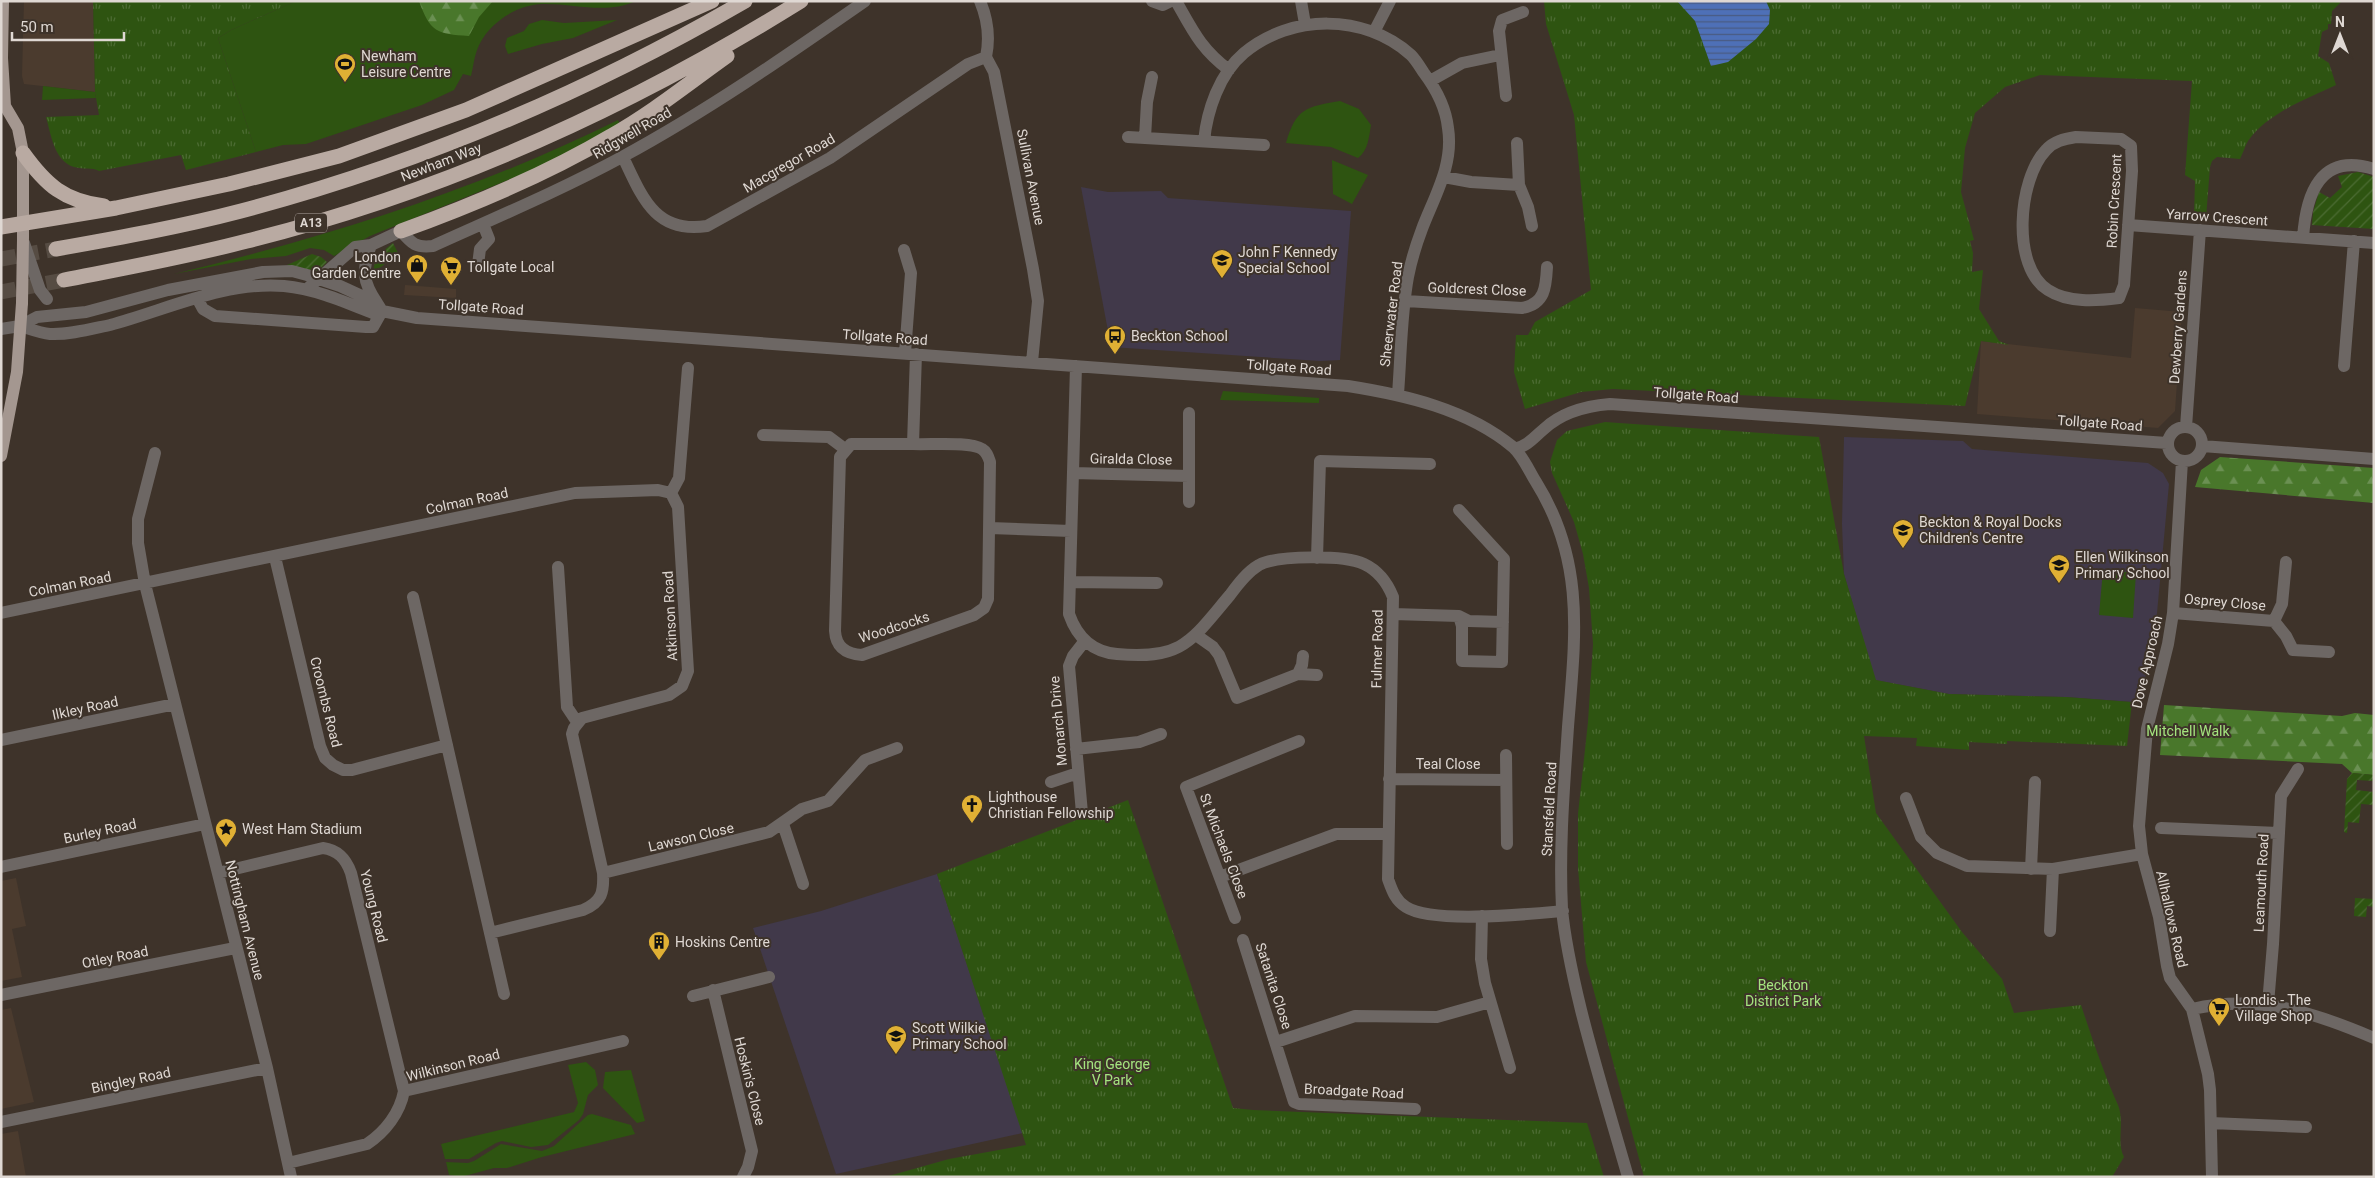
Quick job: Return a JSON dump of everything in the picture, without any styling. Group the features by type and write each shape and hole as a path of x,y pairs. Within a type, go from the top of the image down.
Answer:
{"highway":[{"path":"1,227 116,208 229,184 339,156 466,110 712,1"},
{"name":"Newham Way","path":"56,249 164,229 240,211 389,166 463,140 545,105 669,45 745,1"},
{"path":"401,231 450,214 541,173 612,136 672,96 802,1"},
{"name":"Newham Way","path":"64,280 171,259 248,241 381,201 474,168 621,103 691,67 802,1"},
{"path":"23,153 40,178 67,197 88,204 116,208"}],"main road":[{"path":"1,456 17,372 22,303 24,223 23,153 18,128 3,111 3,1"}],"street":[{"name":"Ridgwell Road","path":"401,231 411,244 425,247 433,246 562,188 623,157 754,79 865,1"},
{"name":"Sullivan Avenue","path":"980,1 985,12 990,40 986,57 994,72 996,81 1038,301 1032,362"},
{"path":"1152,1 1164,5 1171,1"},
{"path":"1176,1 1201,45 1212,58 1229,70"},
{"path":"1301,1 1305,24"},
{"path":"1374,32 1390,1"},
{"path":"1506,96 1498,31 1502,20 1523,12"},
{"name":"Sheerwater Road","path":"1204,141 1206,123 1213,100 1229,70 1243,54 1262,41 1305,24 1345,24 1374,32 1412,55 1430,81 1443,106 1449,129 1444,177 1422,229 1413,257 1406,301 1398,394"},
{"path":"1430,81 1462,63 1500,55"},
{"name":"Macgregor Road","path":"623,157 648,204 658,216 676,226 691,228 707,226 830,158 968,64 986,57"},
{"path":"1145,138 1147,102 1152,77"},
{"path":"1128,137 1264,145"},
{"name":"Robin Crescent","path":"2076,137 2120,139 2131,146 2132,172 2128,225 2124,285 2119,298 2101,300 2063,298 2047,290 2035,278 2024,248 2023,217 2025,194 2032,172 2045,150 2059,140 2076,137"},
{"path":"1517,143 1519,185 1528,207 1532,226"},
{"path":"2303,238 2305,211 2311,194 2320,178 2335,167 2358,164 2374,169"},
{"path":"1444,177 1471,182 1519,185"},
{"path":"478,265 480,249 489,239 483,224"},
{"name":"Yarrow Crescent","path":"2128,225 2374,243"},
{"name":"Dewberry Gardens","path":"2186,426 2200,230"},
{"path":"307,289 355,248 371,245 401,231"},
{"path":"23,240 40,290 58,308 76,313"},
{"path":"2344,366 2354,242"},
{"path":"197,298 203,309 215,316 373,327 380,307 369,290 364,275 371,245"},
{"path":"904,250 911,272 913,444"},
{"name":"Goldcrest Close","path":"1406,301 1532,307 1540,301 1544,292 1547,266"},
{"name":"Tollgate Road","path":"20,326 37,317 76,313 178,288 263,272 292,271 340,286 380,307 417,318 1348,386 1398,394 1442,408 1478,425 1515,449 1529,444 1544,428 1561,416 1592,406 1610,404 2167,443"},
{"name":"Tollgate Road","path":"20,326 50,334 68,333 137,318 197,298 250,287 282,286 307,289 336,298 375,314 380,307"},
{"path":"1,329 20,326"},
{"path":"1076,366 1069,614 1074,630 1084,642"},
{"path":"671,493 679,478 688,368"},
{"name":"Giralda Close","path":"1188,502 1189,413"},
{"path":"2186,426 2195,430 2201,437 2202,446 2199,455 2191,460 2182,461 2174,458 2169,451 2167,443 2170,434 2177,428 2186,426"},
{"path":"763,435 829,437 844,449"},
{"name":"Woodcocks","path":"861,443 969,445 980,447 988,454 990,462 990,528 988,599 984,608 974,615 862,654 846,651 836,640 840,457 844,449 852,444 861,443"},
{"path":"2202,446 2374,459"},
{"name":"Stansfeld Road","path":"1515,449 1548,500 1562,535 1572,574 1575,610 1574,669 1562,823 1562,911 1574,980 1592,1055 1628,1177"},
{"path":"145,584 138,543 138,519 155,453"},
{"path":"1317,558 1320,461 1430,464"},
{"name":"Dove Approach","path":"2145,749 2152,704 2168,644 2173,613 2182,461"},
{"name":"Giralda Close","path":"1073,473 1189,476"},
{"name":"Colman Road","path":"1,613 575,493 658,490 671,493"},
{"name":"Atkinson Road","path":"578,722 582,718 669,695 682,686 688,671 678,507 671,493"},
{"path":"1459,510 1504,559 1502,662 1462,661 1462,626 1459,616"},
{"path":"990,528 1071,531"},
{"name":"Croombs Road","path":"275,557 315,727 325,758 343,770 352,770 447,745"},
{"name":"Fulmer Road","path":"1084,642 1104,653 1140,656 1158,655 1174,650 1196,635 1244,577 1258,566 1270,560 1283,558 1348,559 1363,564 1376,572 1387,584 1393,597 1388,878 1397,900 1418,913 1431,916 1482,916 1562,911"},
{"name":"Osprey Close","path":"2274,621 2282,604 2286,562"},
{"path":"490,933 590,907 596,903 604,891 603,874 572,741 572,734 578,722 567,707 558,567"},
{"path":"1070,582 1157,582"},
{"name":"Nottingham Avenue","path":"145,584 235,948 267,1068 291,1177"},
{"path":"413,597 504,994"},
{"name":"Osprey Close","path":"2173,613 2274,621 2286,636 2293,650 2329,652"},
{"path":"1393,614 1459,616 1469,621 1503,622"},
{"path":"1196,635 1213,647 1219,655 1237,698 1298,674 1317,675"},
{"name":"Monarch Drive","path":"1082,813 1069,666 1073,656 1084,642"},
{"path":"1298,674 1303,656"},
{"name":"Ilkley Road","path":"1,740 175,704"},
{"path":"1076,749 1139,742 1161,734"},
{"name":"St Michaels Close","path":"1235,918 1186,787 1298,740"},
{"name":"Lawson Close","path":"603,874 770,832 783,824 792,814 828,800 865,760 897,748"},
{"name":"Allhallows Road","path":"2145,749 2139,826 2142,854 2159,917 2170,978 2192,1009 2208,1074 2212,1177"},
{"path":"1506,755 1507,844"},
{"name":"Leamouth Road","path":"2268,1004 2281,796 2298,769"},
{"name":"Monarch Drive","path":"1051,782 1078,773"},
{"name":"Teal Close","path":"1390,779 1506,780"},
{"path":"2031,869 2035,782"},
{"path":"1906,798 1921,837 1937,853 1967,866 2053,869 2142,854"},
{"name":"Burley Road","path":"1,867 205,824"},
{"path":"783,824 803,884"},
{"path":"2161,828 2278,833"},
{"path":"1220,876 1336,834 1388,834"},
{"name":"Young Road","path":"218,873 323,848 332,849 342,857 350,873 404,1091"},
{"path":"2050,931 2053,869"},
{"path":"1482,916 1481,959 1490,1002 1510,1068"},
{"name":"Satanita Close","path":"1243,940 1276,1042"},
{"name":"Otley Road","path":"1,995 235,948"},
{"path":"693,996 769,977"},
{"name":"Hoskin's Close","path":"713,990 752,1151 748,1168 743,1177"},
{"path":"1276,1042 1354,1016 1437,1017 1490,1002"},
{"path":"2192,1009 2226,1003 2268,1004 2325,1018 2374,1038"},
{"name":"Wilkinson Road","path":"288,1163 367,1144 390,1122 399,1109 404,1091 623,1041"},
{"name":"Broadgate Road","path":"1276,1042 1294,1102 1299,1104 1415,1109"},
{"name":"Bingley Road","path":"1,1122 267,1068"},
{"path":"2211,1123 2306,1127"}],"shaded area":[{"path":"24,1 93,1 95,92 24,84 22,76"},
{"name":"John F Kennedy Special School","path":"1081,187 1108,192 1161,191 1168,198 1351,211 1340,360 1320,361 1111,347"},
{"path":"405,285 456,289 456,298 404,295"},
{"path":"2135,308 2182,312 2175,411 2158,428 1977,414 1981,341 2131,358"},
{"name":"Ellen Wilkinson Primary School","path":"1844,437 1963,441 1972,449 2148,463 2163,473 2169,484 2157,613 2151,657 2139,699 2132,702 2066,697 1949,694 1875,680 1844,574 1842,524"},
{"name":"Scott Wilkie Primary School","path":"937,874 1023,1133 836,1174 753,928 821,911"},
{"path":"16,878 26,926 12,929 22,977 1,981 1,881"},
{"path":"11,1008 34,1102 1,1109 1,1010"},
{"path":"18,1131 26,1177 1,1177 1,1134"}],"green space":[{"path":"93,1 296,1 231,30 218,38 256,152 186,170 181,155 99,171 67,164 54,146 46,117 99,115 95,92"},
{"name":"Newham Leisure Centre","path":"296,1 636,1 624,5 601,8 542,4 522,8 503,18 487,32 477,50 471,76 463,74 454,90 422,105 306,144 283,145 256,152 218,38 231,30"},
{"path":"419,1 493,1 479,17 469,36 449,34 436,29 427,19"},
{"path":"1544,1 2342,1 2332,11 2331,24 2328,24 2328,29 2322,32 2318,56 2329,63 2336,85 2300,101 2266,122 2248,141 2240,159 2217,157 2212,161 2206,218 2194,216 2195,181 2185,175 2192,81 2040,75 2005,87 1975,113 1965,148 1961,192 1974,240 1970,241 1973,253 1972,272 1983,270 1979,309 1999,341 2009,345 1981,341 1965,406 1613,389 1581,392 1525,409 1514,372 1516,335 1528,335 1535,322 1591,290 1574,115 1546,24"},
{"path":"542,20 564,23 617,20 573,38 542,44 508,54 505,46 507,38 524,31 529,24"},
{"path":"43,86 95,92 96,98 42,100"},
{"path":"1340,101 1359,109 1371,125 1366,148 1358,158 1331,147 1286,143 1294,123 1304,111 1319,105"},
{"path":"618,120 620,125 533,170 370,236 334,256 324,250 310,248 286,256 251,259 174,274 289,244 401,209 510,169"},
{"path":"1332,160 1368,175 1352,204 1333,194"},
{"path":"2358,172 2374,177 2374,229 2312,225 2313,212 2319,192 2330,198 2342,187 2338,176"},
{"path":"393,243 398,253 381,267 373,270 377,256"},
{"path":"312,254 321,257 327,262 318,271 287,267 287,265"},
{"path":"1223,391 1319,398 1319,403 1220,400"},
{"name":"Beckton District Park","path":"1605,422 1819,437 1844,574 1876,680 1949,694 2066,697 2132,702 2127,746 2007,741 2007,744 1969,742 1969,750 1916,746 1917,738 1864,736 1876,813 1962,932 2002,979 2014,1013 2081,1005 2120,1112 2121,1145 2124,1157 2112,1177 1644,1177 1586,962 1578,868 1578,814 1588,722 1593,644 1589,588 1583,554 1574,522 1552,473 1550,462 1557,440 1567,431"},
{"path":"2220,457 2374,468 2374,503 2195,487 2201,470"},
{"path":"2103,570 2136,573 2133,618 2099,615"},
{"name":"Mitchell Walk","path":"2164,705 2342,716 2355,713 2374,715 2374,775 2352,773 2342,764 2160,755"},
{"path":"2352,773 2374,775 2374,781 2357,780 2356,790 2374,792 2374,805 2361,804 2359,823 2348,822 2347,833 2344,832 2347,779"},
{"name":"King George V Park","path":"1128,800 1233,1108 1587,1123 1604,1177 885,1177 949,1159 1026,1145 937,874"},
{"path":"2355,898 2374,899 2374,907 2367,906 2366,917 2354,916"},
{"path":"586,1062 595,1070 598,1085 588,1095 583,1114 579,1120 548,1145 531,1147 502,1141 469,1159 445,1159 441,1144 574,1112 578,1103 568,1065"},
{"path":"631,1070 645,1121 637,1123 603,1088 605,1072"},
{"path":"592,1114 631,1125 635,1134 542,1157 507,1168 494,1168 461,1177 449,1175 446,1162 468,1163 501,1144 542,1151 554,1146 588,1115"}],"water":[{"path":"1677,1 1766,1 1770,10 1769,24 1756,39 1728,62 1711,66 1695,21"}],"tunnel":[{"path":"1,259 56,249"},
{"path":"1,292 64,280"}],"place":[{"name":"Newham Leisure Centre","path":"345,83"},
{"name":"John F Kennedy Special School","path":"1222,279"},
{"name":"London Garden Centre","path":"417,284"},
{"name":"Tollgate Local","path":"451,286"},
{"name":"Beckton School","path":"1115,355"},
{"name":"Beckton & Royal Docks Children's Centre","path":"1903,549"},
{"name":"Ellen Wilkinson Primary School","path":"2059,584"},
{"name":"Lighthouse Christian Fellowship","path":"972,824"},
{"name":"West Ham Stadium","path":"226,848"},
{"name":"Hoskins Centre","path":"659,961"},
{"name":"Londis - The Village Shop","path":"2219,1027"},
{"name":"Scott Wilkie Primary School","path":"896,1055"}]}
